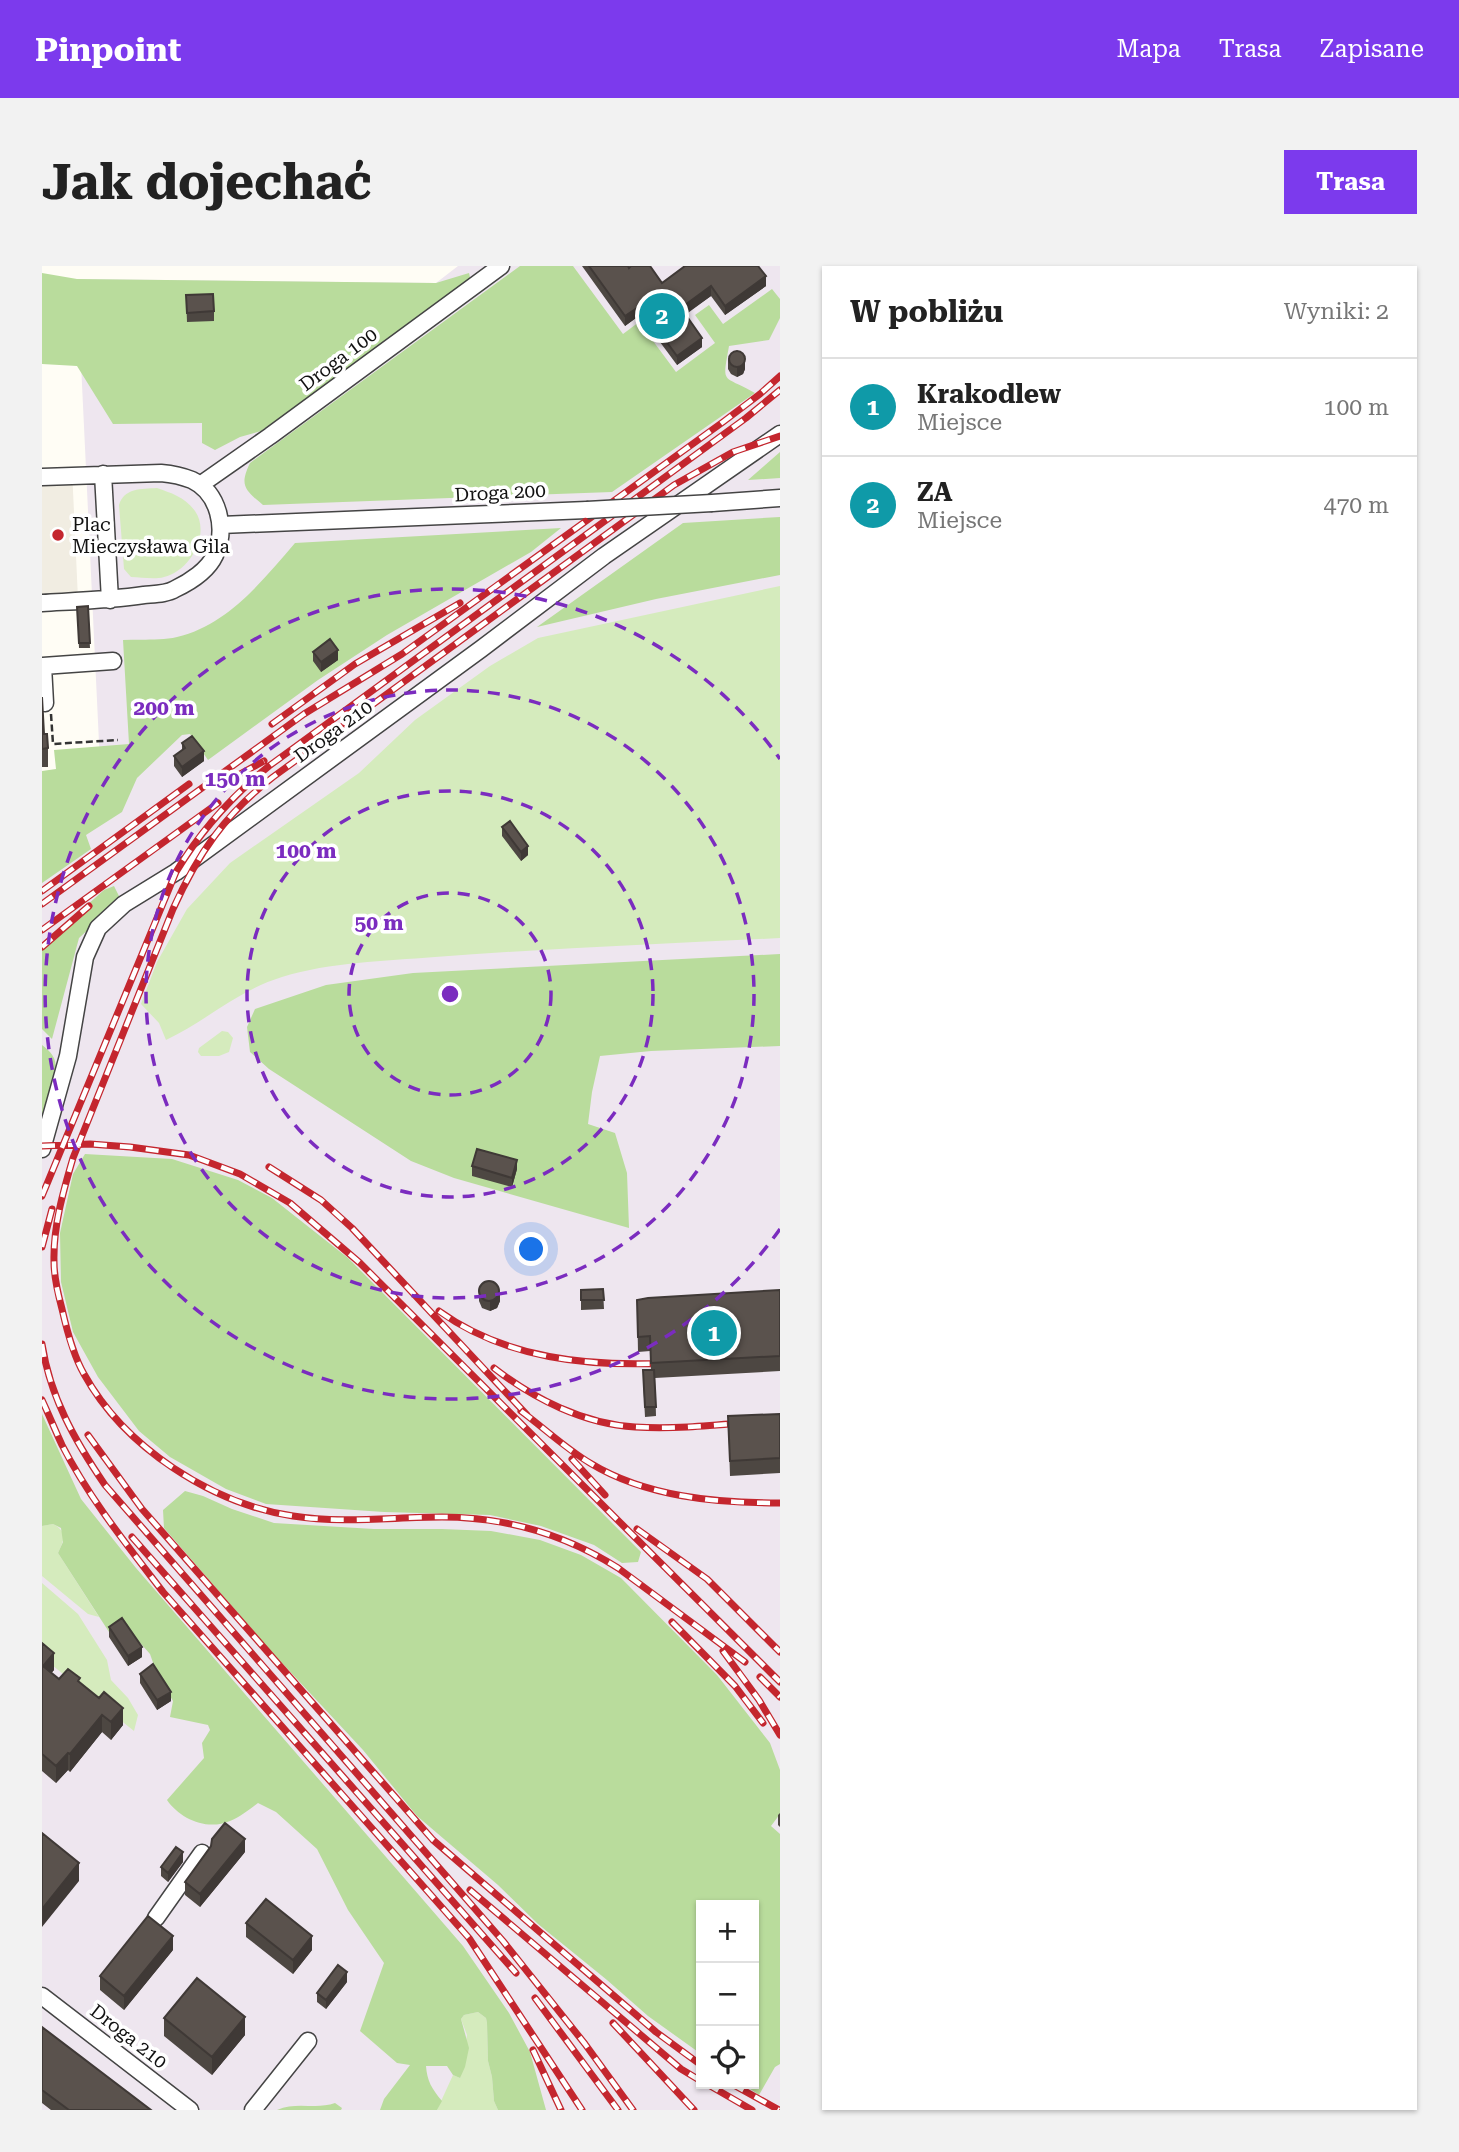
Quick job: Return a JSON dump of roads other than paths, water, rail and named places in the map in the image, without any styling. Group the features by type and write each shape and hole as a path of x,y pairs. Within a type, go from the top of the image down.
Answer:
{"lane":[{"name":"Droga 100","path":"200,485 501,266"},
{"name":"Droga 210","path":"42,1149 68,1056 85,957 98,928 124,904 176,872 604,556 780,434"},
{"path":"42,477 161,472 177,475 200,485 216,503 221,525 215,557 199,575 173,591 110,600 42,603"},
{"path":"103,474 110,600"},
{"name":"Droga 200","path":"221,525 587,510 780,498"},
{"path":"47,703 43,666 113,661"},
{"path":"156,1918 202,1853"},
{"name":"Droga 210","path":"42,1996 190,2110"},
{"path":"253,2110 308,2041"}],"railway":[{"path":"42,904 304,714 402,654 723,422 780,376"},
{"path":"42,1196 176,872 218,815 269,766 746,418 780,390"},
{"path":"745,1662 618,1568 555,1537 511,1524 465,1518 349,1520 293,1516 232,1499 173,1468 146,1448 122,1425 101,1401 84,1374 71,1343 59,1298 54,1249 59,1210 73,1158 173,909 192,871 226,821 273,777 674,485 733,452 780,436"},
{"path":"272,724 355,664 460,603"},
{"path":"218,786 264,761"},
{"path":"42,891 189,784"},
{"path":"42,930 218,803"},
{"path":"42,947 89,906"},
{"path":"42,1146 90,1144 189,1155 240,1174 290,1203 360,1263 780,1682"},
{"path":"269,1167 321,1200 352,1228 527,1415"},
{"path":"42,1247 52,1209"},
{"path":"439,1311 492,1340 549,1357 609,1363 669,1363"},
{"path":"42,1344 51,1382 65,1418 105,1485 503,1941 585,2044 633,2110"},
{"path":"494,1368 526,1390 560,1408 616,1425 671,1428 780,1420"},
{"path":"42,1400 73,1465 136,1557 163,1592 469,1938 582,2110"},
{"path":"521,1411 590,1463 634,1484 682,1496 731,1502 780,1503"},
{"path":"88,1435 142,1509 433,1840 656,2032 696,2061"},
{"path":"572,1459 605,1495"},
{"path":"637,1529 707,1579 780,1652"},
{"path":"132,1537 516,1973"},
{"path":"672,1622 735,1686 763,1723"},
{"path":"723,1651 759,1700 780,1735"},
{"path":"760,1677 780,1697"},
{"path":"470,1890 681,2069 696,2078"},
{"path":"535,1998 618,2110"},
{"path":"613,2023 694,2110"},
{"path":"533,2050 561,2110"},
{"path":"716,2089 752,2110"},
{"path":"741,2089 779,2110"}],"place":[{"name":"ZA","path":"662,316"},
{"name":"Plac Mieczysława Gila","path":"58,535"},
{"name":"Krakodlew","path":"714,1333"}]}
